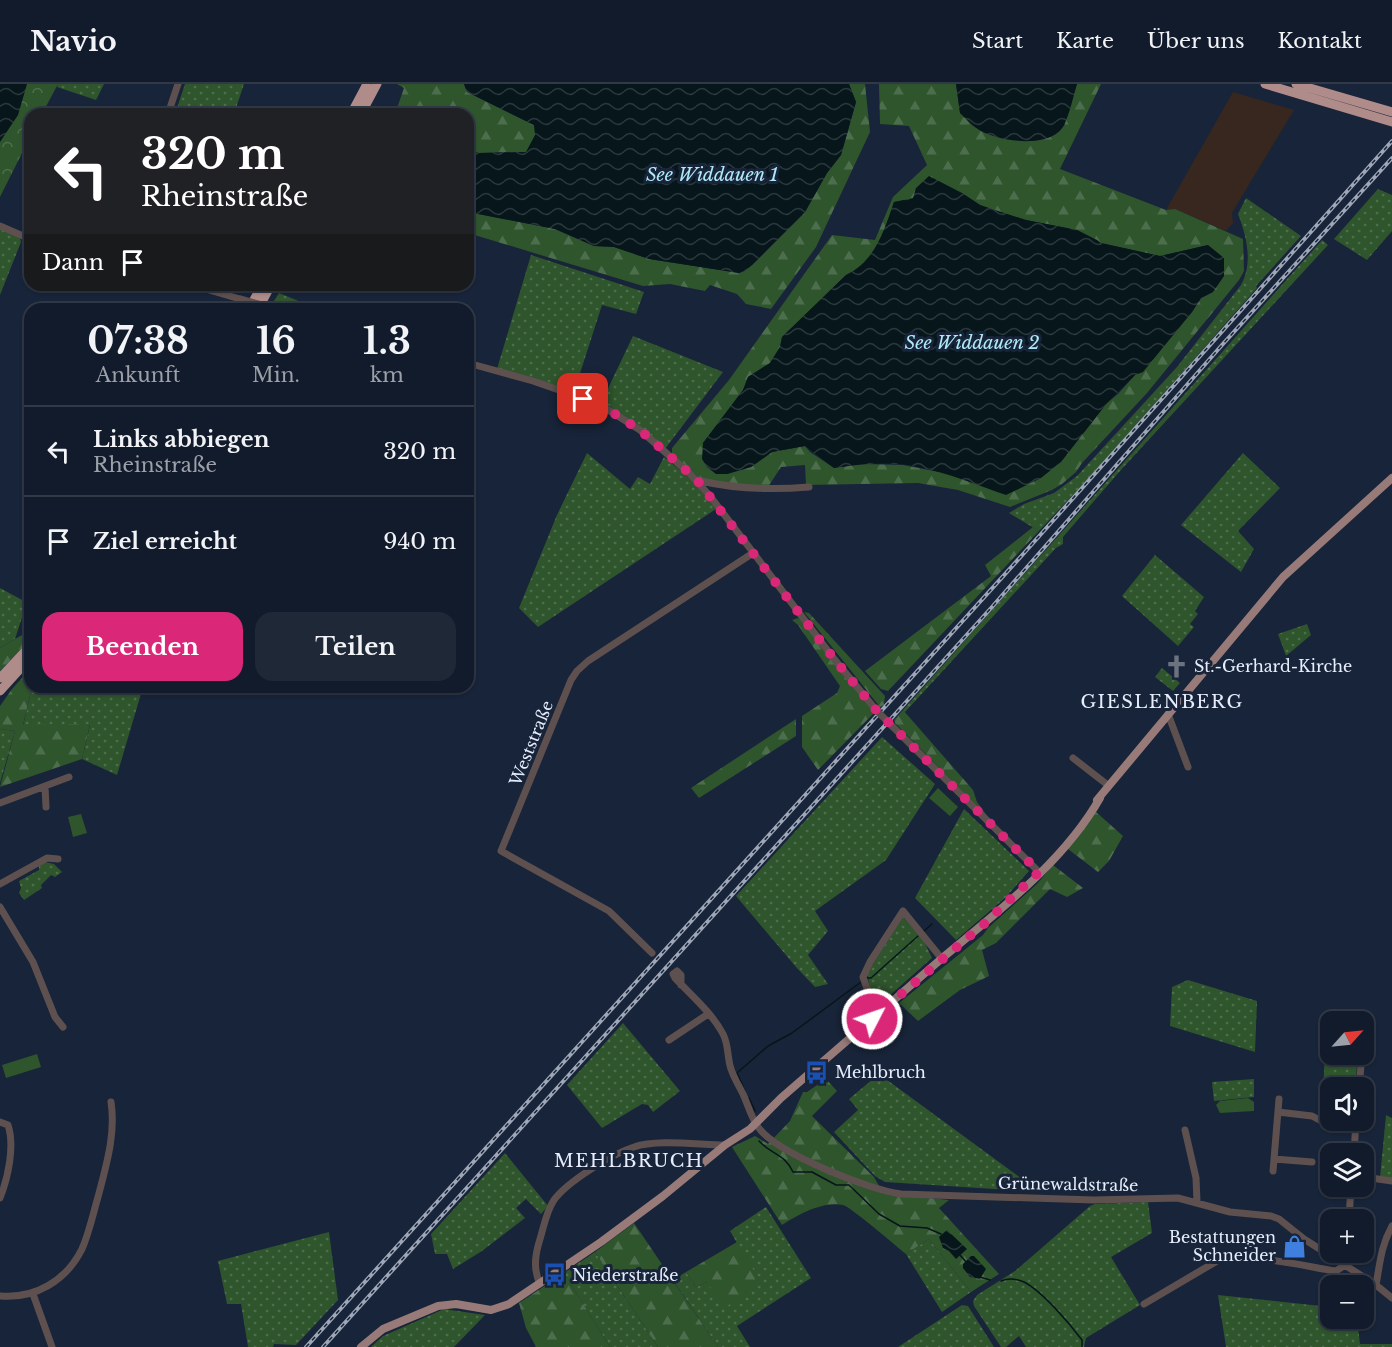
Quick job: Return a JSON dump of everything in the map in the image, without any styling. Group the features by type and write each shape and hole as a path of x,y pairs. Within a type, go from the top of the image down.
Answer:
{"highway":[{"path":"354,108 367,84"},
{"path":"364,108 377,84"},
{"path":"1264,84 1392,122"},
{"path":"1296,84 1392,112"},
{"path":"0,678 24,652"},
{"path":"0,691 24,665"}],"main road":[{"path":"361,1347 375,1333 432,1308 451,1304 495,1310 509,1304 663,1196 725,1145 756,1124 781,1098 984,924 1046,867 1092,812 1109,786 1283,577 1392,478"}],"street":[{"path":"170,108 178,84"},
{"path":"0,226 24,236"},
{"path":"213,291 254,303"},
{"path":"474,365 533,381 599,404 640,430 697,480 876,710 1039,872"},
{"path":"697,480 715,485 769,489 809,487"},
{"path":"710,496 715,485"},
{"name":"Weststraße","path":"652,953 610,912 501,851 567,688 577,670 753,553"},
{"path":"1168,714 1188,767"},
{"path":"1073,758 1109,786"},
{"path":"0,803 69,777"},
{"path":"45,787 46,807"},
{"path":"0,884 46,858 58,859"},
{"path":"1,910 33,962 55,1017 63,1027"},
{"path":"882,1011 870,997 863,977 903,911 942,958"},
{"path":"681,985 723,1033 731,1068 756,1124"},
{"path":"669,1040 708,1014"},
{"path":"1273,1171 1279,1099"},
{"path":"0,1296 33,1294 56,1281 68,1270 84,1244 111,1141 111,1102"},
{"path":"1278,1112 1312,1116 1320,1120"},
{"path":"0,1122 8,1125 10,1147 5,1183 0,1198"},
{"name":"Grünewaldstraße","path":"756,1124 763,1134 786,1150 861,1185 884,1192 1094,1200 1178,1198 1230,1212 1275,1217 1304,1239 1377,1285 1392,1298"},
{"path":"1185,1130 1196,1179 1197,1202"},
{"path":"540,1284 535,1268 535,1255 550,1208 567,1186 634,1146 674,1142 725,1145"},
{"path":"1274,1159 1312,1162"},
{"path":"1374,1178 1392,1181"},
{"path":"1377,1285 1379,1256 1392,1226"},
{"path":"1144,1304 1224,1259 1235,1257 1263,1260 1336,1271 1345,1265"},
{"path":"33,1294 52,1347"}],"shaded area":[{"path":"1233,92 1294,110 1232,213 1233,223 1226,231 1175,209 1166,210"}],"green space":[{"path":"0,84 58,84 45,108 24,108 24,149 0,197"},
{"path":"58,84 104,84 96,100 57,87"},
{"path":"185,84 244,84 236,108 177,108"},
{"path":"397,84 464,84 467,92 534,125 536,135 527,152 474,152 474,108 397,108 404,88"},
{"path":"849,84 865,84 870,132 816,247 771,309 746,304 737,294 710,285 705,291 670,284 643,286 474,235 474,213 555,229 594,246 614,247 649,259 739,273 752,265 805,212 827,173 841,155 856,102"},
{"path":"879,84 956,84 960,113 981,131 1064,126 1077,84 1101,84 1060,169 1166,210 1175,209 1243,239 1244,271 1239,280 1147,393 1076,472 1062,484 1010,507 958,490 918,483 806,485 805,465 781,467 768,487 702,481 672,456 672,448 729,380 832,235 875,240 893,197 927,165 909,126 880,124","holes":["962,193 980,205 1026,220 1077,230 1101,243 1160,256 1208,245 1213,292 1201,298 1192,312 1118,394 1107,403 1061,461 939,472 903,465 862,464 834,468 805,446 772,452 751,467 727,474 703,443 743,390 748,377 770,363 780,347 782,337 872,253 883,234 894,202"]},
{"path":"1378,189 1392,195 1392,231 1367,260 1334,239"},
{"path":"1246,198 1301,236 1088,479 1039,531 1009,513 1024,504 1054,493 1077,476 1177,367 1241,285 1248,259 1244,232 1238,214"},
{"path":"0,228 20,238 21,242 0,295"},
{"path":"1322,240 1328,245 1120,471 1063,537 1063,544 1056,548 905,712 903,710"},
{"path":"531,255 644,292 636,314 602,305 574,392 497,369"},
{"path":"279,293 303,303 273,303"},
{"path":"633,336 723,372 665,449 641,428 602,401"},
{"path":"587,453 630,489 638,477 650,484 664,457 693,481 716,509 538,627 519,608 557,515"},
{"path":"1243,453 1280,488 1238,531 1254,549 1241,572 1181,525"},
{"path":"1033,527 1039,531 888,691 881,689 865,671 991,576 985,565"},
{"path":"1155,555 1204,597 1195,611 1198,614 1190,624 1194,627 1178,646 1122,596"},
{"path":"0,588 24,601 24,611 15,639 0,648"},
{"path":"804,612 809,613 885,696 884,705 880,707"},
{"path":"798,618 874,713 818,770 802,747 802,716 837,693 840,686 798,625 792,620"},
{"path":"1307,624 1311,635 1286,656 1278,634"},
{"path":"22,635 24,646 0,671 0,648"},
{"path":"1162,668 1180,683 1173,691 1155,677"},
{"path":"24,676 24,693 31,693 23,725 90,724 82,759 0,787 15,731 0,729 0,706"},
{"path":"31,693 141,693 117,775 82,759 90,725 23,726"},
{"path":"903,710 973,790 977,802 988,817 895,723 894,720"},
{"path":"796,719 796,736 699,798 691,788"},
{"path":"0,729 15,731 0,783"},
{"path":"882,737 935,784 886,860 815,911 828,931 808,955 828,984 815,987 736,896"},
{"path":"938,788 958,807 950,816 929,798"},
{"path":"964,809 1029,871 1005,898 956,940 915,898"},
{"path":"1096,812 1123,836 1109,861 1098,872 1068,849"},
{"path":"81,814 87,833 73,837 68,817"},
{"path":"45,862 54,864 62,872 55,877 51,875 41,885 42,888 24,900 19,893 21,888 19,881 39,870 39,864"},
{"path":"1053,865 1083,888 1067,897 1050,889 996,943 982,950 989,976 960,990 918,1021 899,1003 983,935 1037,884"},
{"path":"903,917 924,941 932,958 880,1004 870,988 867,973"},
{"path":"1188,980 1257,1001 1255,1052 1170,1026 1172,987"},
{"path":"623,1023 680,1091 653,1112 648,1105 642,1104 602,1128 567,1085"},
{"path":"37,1054 41,1067 6,1078 2,1065"},
{"path":"1324,1065 1357,1065 1356,1077 1324,1077"},
{"path":"879,1074 1040,1192 885,1182 875,1176 834,1132 858,1110 849,1099"},
{"path":"826,1079 837,1091 812,1116 874,1177 883,1193 949,1200 939,1208 999,1274 971,1292 929,1239 906,1254 864,1219 843,1205 819,1207 782,1225 732,1147 755,1136 768,1144 790,1121 803,1092 807,1092"},
{"path":"1254,1079 1254,1097 1214,1101 1212,1082"},
{"path":"1248,1098 1254,1102 1254,1111 1220,1113 1216,1105 1220,1101"},
{"path":"1386,1115 1392,1118 1392,1180 1380,1178"},
{"path":"505,1153 548,1206 541,1214 526,1199 516,1208 525,1218 482,1251 453,1269 447,1254 435,1254 431,1234"},
{"path":"1148,1202 1152,1233 1111,1257 1140,1305 1086,1338 1084,1347 1026,1347 1019,1336 1006,1347 1001,1347 974,1306 973,1301 977,1295 1015,1271 1090,1206"},
{"path":"766,1207 811,1278 737,1326 750,1347 718,1347 673,1280 686,1272 696,1287 707,1282 761,1284 730,1231"},
{"path":"634,1223 718,1347 658,1347 595,1252"},
{"path":"329,1232 338,1300 296,1345 274,1344 273,1347 248,1347 241,1304 227,1304 218,1261"},
{"path":"929,1239 971,1292 942,1312 906,1254"},
{"path":"737,1242 762,1284 724,1308 707,1282 696,1287 686,1272"},
{"path":"595,1252 658,1347 610,1347 564,1273"},
{"path":"564,1273 610,1347 536,1347 526,1328 519,1303"},
{"path":"1218,1295 1320,1306 1320,1329 1358,1329 1360,1344 1392,1344 1392,1347 1226,1347"},
{"path":"962,1305 968,1306 994,1347 898,1347"},
{"path":"444,1309 485,1315 454,1347 371,1347 383,1336"}],"water":[{"path":"0,84 27,84 18,115 0,142"},
{"name":"See Widdauen 1","path":"464,84 849,84 856,102 841,155 827,173 805,212 752,265 739,273 649,259 614,247 594,246 555,229 474,213 474,152 526,152 535,135 534,125 467,92"},
{"path":"956,84 1077,84 1070,110 1058,133 1049,138 1026,141 990,135 972,125 960,113"},
{"name":"See Widdauen 2","path":"929,176 980,205 1026,220 1077,230 1101,243 1160,256 1208,245 1224,258 1224,276 1213,292 1201,298 1143,372 1135,375 1107,403 1061,462 1041,478 1006,495 940,472 908,465 876,464 834,468 805,446 772,452 751,467 727,474 716,474 707,467 702,459 703,443 743,390 748,377 770,363 780,347 782,337 846,275 864,262 878,244 894,202 913,198 916,188"},
{"path":"947,1230 967,1249 956,1259 943,1248 939,1237"},
{"path":"974,1256 986,1269 980,1279 970,1277 963,1268 963,1264"}],"waterway":[{"path":"924,931 932,924"},
{"path":"867,978 871,978 918,936"},
{"path":"745,1091 737,1073 768,1046 792,1033 861,982"},
{"path":"749,1098 755,1111"},
{"path":"759,1141 782,1158 793,1172 812,1172 836,1185 849,1185 879,1214 900,1226 927,1228 941,1234"},
{"path":"960,1255 967,1263"},
{"path":"980,1277 990,1280"},
{"path":"1001,1281 1010,1279 1031,1286 1077,1333 1082,1340 1082,1347"}],"railway":[{"path":"306,1347 1025,552 1392,141"},
{"path":"323,1347 992,607 1222,345 1392,158"}],"place":[{"name":"St.-Gerhard-Kirche","path":"1176,666"},
{"name":"Mehlbruch","path":"817,1072"},
{"name":"Bestattungen Schneider","path":"1294,1246"},
{"name":"Niederstraße","path":"554,1275"}],"district":[{"name":"GIESLENBERG","path":"1162,702"},
{"name":"MEHLBRUCH","path":"629,1161"}],"route":[{"path":"583,399 599,404 640,430 697,480 876,710 1039,872 984,924 872,1019"}]}
